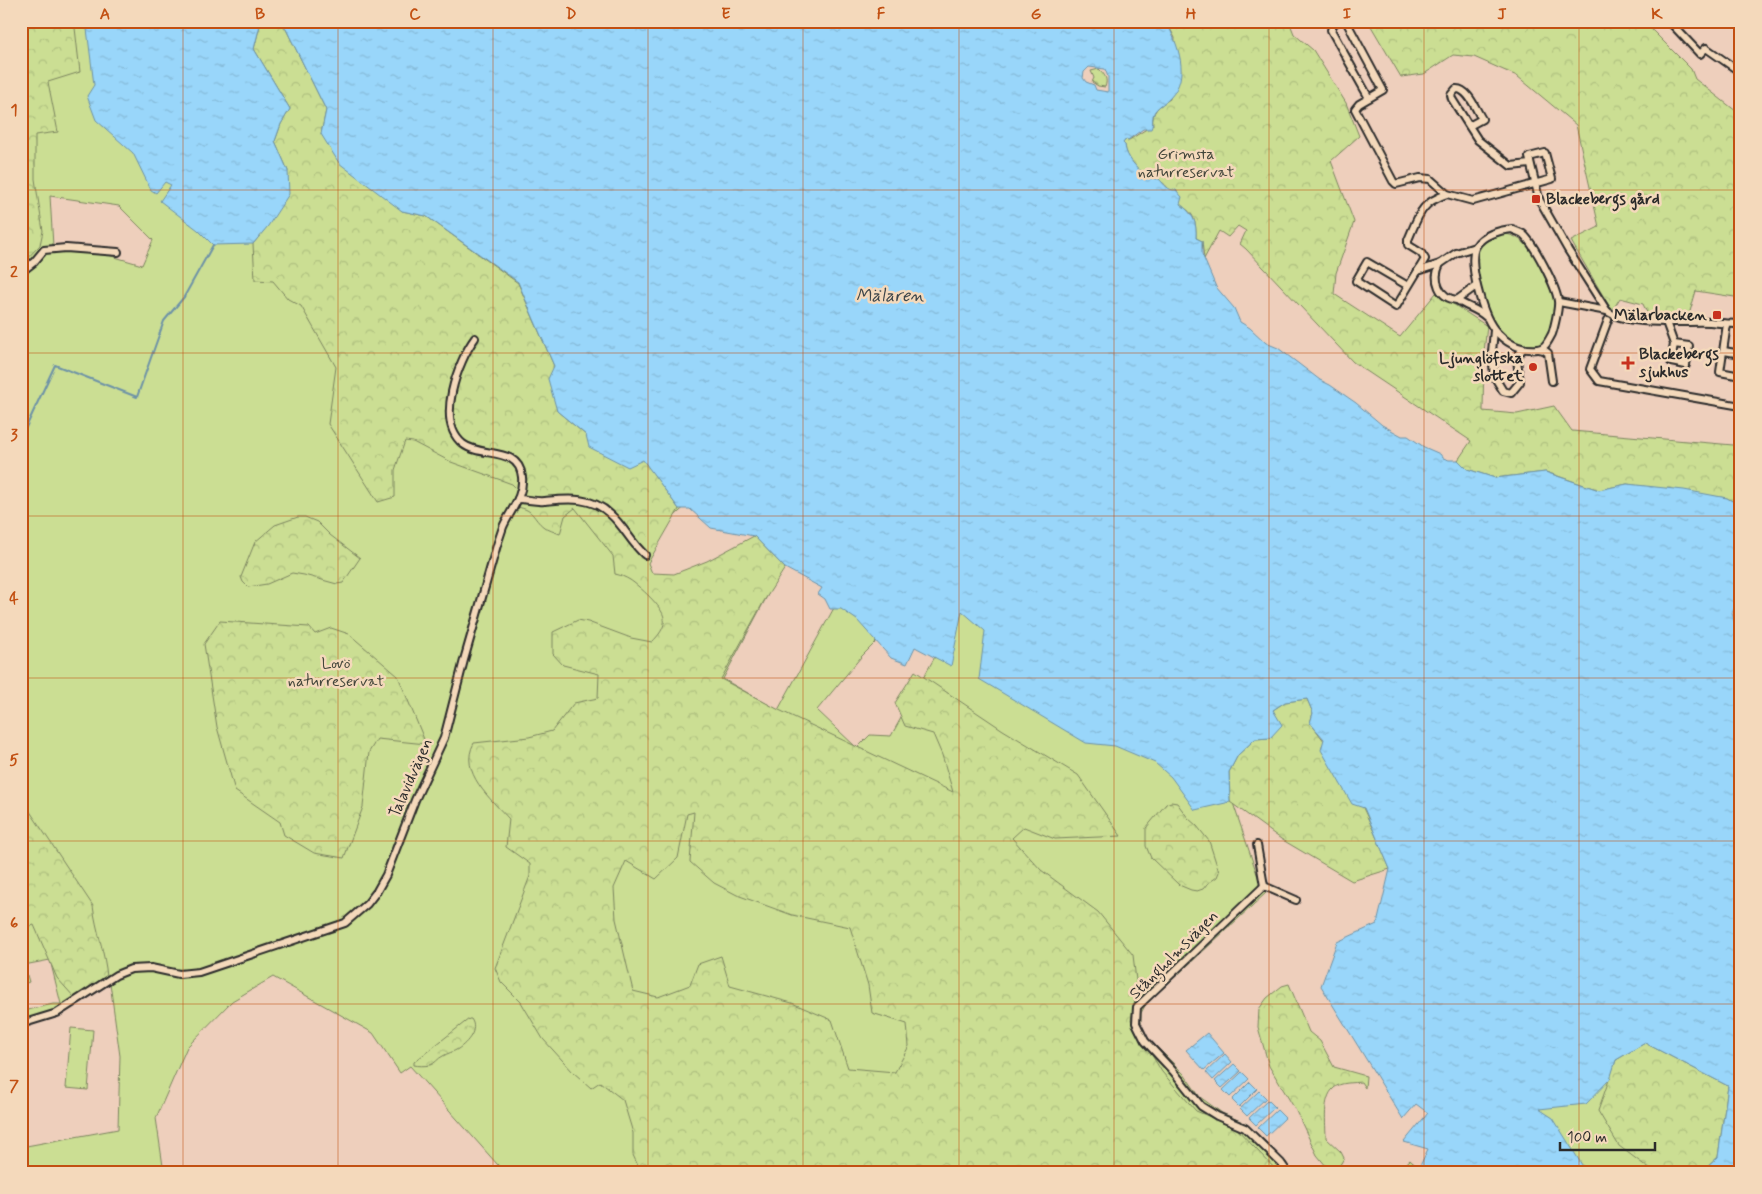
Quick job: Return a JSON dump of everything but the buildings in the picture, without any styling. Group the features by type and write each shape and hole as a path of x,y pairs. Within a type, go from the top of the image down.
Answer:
{"street":[{"path":"1339,21 1334,23 1331,30 1369,98"},
{"path":"1346,21 1383,90 1359,104 1356,109 1393,181 1396,184 1420,178 1430,180 1447,194 1473,201 1534,183 1552,179 1545,153 1529,157 1534,183 1539,199 1568,250 1607,311"},
{"path":"1669,21 1700,54 1706,48 1736,69"},
{"path":"1468,126 1482,119 1465,92 1456,89 1451,95 1452,99 1468,126 1478,140 1511,166 1530,164"},
{"path":"1408,286 1367,262 1356,281 1396,307 1425,259 1421,253 1408,245 1408,240 1424,206 1434,198 1447,194"},
{"path":"1539,349 1545,346 1553,332 1559,302 1546,269 1523,235 1512,229 1504,230 1481,240 1475,247 1473,256 1476,286 1494,330 1522,350 1539,349 1548,353 1552,380"},
{"path":"1418,272 1440,264 1456,253 1475,247"},
{"path":"21,272 34,262 44,250 66,248 118,252"},
{"path":"1440,264 1437,275 1438,288 1446,296 1458,300 1488,318"},
{"path":"1458,300 1476,286"},
{"path":"1559,302 1607,311 1626,319 1741,324"},
{"path":"1608,320 1590,369 1599,382 1741,406"},
{"path":"1666,322 1674,344"},
{"path":"1727,324 1720,372 1741,376"},
{"path":"1494,330 1492,352 1494,376 1503,391 1511,393 1520,382 1517,361 1522,350"},
{"name":"Talavidvägen","path":"21,1024 57,1014 116,975 131,969 151,968 179,974 208,970 345,923 368,904 377,892 386,875 415,800 444,738 466,651 497,545 503,527 518,499 522,487 520,469 510,458 502,454 478,450 464,445 454,432 451,409 452,385 464,356 475,338"},
{"path":"1724,351 1741,354"},
{"path":"518,499 544,501 570,499 598,506 608,512 620,524 638,549 645,555"},
{"path":"1257,845 1264,886 1296,900"},
{"name":"Stångholmsvägen","path":"1264,886 1137,1007 1136,1023 1145,1040 1201,1106 1217,1116 1245,1128 1281,1163 1288,1173"}],"green space":[{"name":"Lovö naturreservat","path":"21,21 614,21 1741,1173 1481,1173 1403,858 1232,800 1261,886 1266,893 1146,1004 1141,1013 1141,1026 1148,1038 1184,1074 1200,1097 1222,1113 1247,1124 1286,1162 1292,1173 505,1173 410,1066 400,1073 373,1033 273,977 232,1001 187,1047 156,1118 164,1173 21,1173 21,1147 118,1129 120,1056 110,983 59,1014 21,1026 21,1003 24,1011 61,1004 50,960 24,965 29,982 21,985 21,312 23,307 21,306","holes":["50,196 119,206 153,240 142,265 81,247 53,246","705,489 770,550 687,639 636,550","795,555 846,586 778,710 723,679 781,570","893,625 937,653 891,736 870,735 857,748 817,710 861,657"]},
{"path":"21,21 78,21 75,28 80,72 48,82 58,132 35,135 35,179 43,231 40,245 21,265"},
{"path":"261,21 282,21 326,110 321,134 402,211 426,216 518,283 554,366 557,411 586,435 643,459 679,509 648,563 652,573 674,574 707,561 754,536 785,568 764,601 721,679 779,710 953,792 942,755 933,734 905,726 895,703 915,671 1003,730 1078,775 1121,836 1055,839 1024,827 1012,838 1041,870 1098,912 1133,955 1137,989 1131,1020 1162,1072 1196,1111 1235,1127 1279,1173 649,1173 638,1166 633,1155 633,1133 623,1100 600,1082 591,1088 573,1072 543,1039 521,1002 501,982 495,968 530,876 530,864 506,847 509,819 486,794 473,775 470,754 474,743 529,737 552,731 574,703 598,698 599,674 563,665 553,654 553,632 578,620 631,638 652,642 663,628 663,613 639,587 628,579 615,574 613,556 575,508 565,516 560,534 552,531 540,524 530,512 517,507 522,494 512,484 451,462 413,442 405,441 395,470 395,497 378,502 328,424 336,367 301,306 288,299 273,281 255,280 253,244 268,225 288,171 275,141 281,124 290,109 254,49","holes":["694,812 690,862 714,883 737,895 792,915 850,927 868,985 872,1013 907,1024 909,1046 895,1072 848,1068 832,1020 792,1003 730,986 721,956 698,964 690,985 658,997 633,991 616,919 614,888 626,861 656,879 678,858 687,814"]},
{"name":"Grimsta naturreservat","path":"1166,21 1289,21 1294,34 1313,50 1346,103 1359,136 1331,161 1354,222 1336,273 1334,294 1400,337 1436,293 1487,326 1484,352 1483,411 1517,414 1554,406 1572,431 1733,445 1741,443 1741,506 1727,498 1627,484 1599,490 1546,472 1495,478 1467,469 1458,460 1471,441 1353,362 1240,244 1246,231 1238,226 1228,237 1219,231 1204,259 1202,241 1196,238 1195,224 1191,213 1180,204 1164,184 1155,179 1148,178 1137,167 1130,159 1123,143 1126,139 1129,140 1153,125 1155,112 1170,99 1175,38"},
{"path":"1368,21 1643,21 1691,69 1695,79 1741,115 1741,298 1696,291 1689,315 1648,315 1643,304 1620,298 1612,311 1571,241 1599,227 1576,125 1517,76 1474,57 1453,55 1424,74 1401,77"},
{"path":"1099,69 1105,77 1105,87 1098,86 1092,82 1094,78 1091,71"},
{"path":"1504,234 1519,239 1531,251 1554,298 1555,317 1552,327 1546,340 1536,346 1529,347 1518,344 1508,340 1501,333 1489,314 1479,283 1476,257 1480,246 1486,240"},
{"path":"298,517 305,517 317,522 330,535 360,558 343,583 337,584 292,573 267,584 248,587 241,577 255,542 275,525"},
{"path":"220,621 309,627 315,634 331,628 349,634 398,676 426,744 377,739 369,752 363,807 344,858 314,853 284,835 280,822 235,791 217,727 204,644"},
{"path":"1307,699 1313,713 1310,723 1346,774 1390,869 1352,881 1281,839 1230,802 1229,772 1238,755 1255,739 1270,738 1273,710 1285,702"},
{"path":"21,798 93,906 107,977 98,987 74,997 57,978 34,925 23,929 21,924"},
{"path":"1171,802 1177,803 1209,841 1219,872 1217,877 1203,889 1197,891 1179,885 1151,858 1146,846 1146,828 1166,804"},
{"path":"1289,984 1309,1032 1320,1041 1334,1067 1366,1076 1365,1088 1361,1082 1347,1083 1337,1086 1330,1092 1325,1112 1326,1138 1341,1152 1344,1158 1337,1170 1331,1172 1317,1155 1295,1109 1269,1066 1258,1027 1259,1009 1267,998 1282,986"},
{"path":"469,1019 473,1023 473,1032 461,1046 432,1064 424,1066 414,1065 414,1062"},
{"path":"71,1028 93,1030 88,1090 66,1088"},
{"path":"1645,1043 1728,1086 1718,1157 1701,1173 1655,1173 1619,1146 1598,1111 1616,1060"},
{"path":"1410,1160 1424,1173 1399,1173 1402,1167"}],"water":[{"path":"86,21 261,21 254,49 290,109 281,124 275,141 288,171 289,194 268,226 253,244 213,245 198,230 160,201 171,185 165,182 156,193 151,190 133,153 96,120 87,96 94,85"},
{"name":"Mälaren","path":"282,21 1166,21 1178,50 1181,70 1180,80 1170,98 1155,111 1151,129 1143,129 1128,140 1126,139 1123,143 1130,159 1144,175 1148,178 1159,179 1168,188 1176,190 1182,197 1180,204 1193,218 1196,227 1196,238 1202,241 1202,254 1216,287 1234,308 1240,322 1250,328 1266,343 1278,348 1320,380 1356,403 1382,425 1402,436 1408,436 1424,447 1440,454 1443,458 1458,460 1467,469 1495,478 1545,472 1599,490 1627,484 1684,490 1727,498 1741,506 1741,595 1732,613 1736,628 1741,633 1741,1173 1701,1173 1718,1157 1728,1086 1645,1043 1616,1060 1610,1079 1586,1104 1539,1109 1553,1118 1587,1173 1424,1173 1419,1168 1428,1149 1404,1142 1428,1113 1416,1104 1403,1119 1321,986 1337,942 1377,924 1390,869 1364,808 1352,804 1321,750 1324,739 1310,723 1313,713 1307,699 1285,702 1273,710 1282,725 1270,738 1255,739 1238,755 1229,772 1230,802 1195,810 1171,777 1155,763 1115,746 1086,743 979,679 985,631 962,611 951,666 915,647 907,664 891,658 857,620 841,609 830,609 825,599 818,594 822,588 785,568 754,536 711,528 690,509 679,509 643,460 628,467 589,447 586,435 557,411 548,379 554,366 518,282 426,216 402,211 339,163 321,134 326,110","holes":["1089,67 1105,69 1108,77 1108,92 1096,90 1094,85 1086,82 1083,78 1084,72"]},
{"path":"1207,1033 1224,1053 1204,1070 1186,1050"},
{"path":"1225,1054 1232,1062 1213,1080 1206,1072"},
{"path":"1234,1064 1241,1071 1222,1088 1215,1081"},
{"path":"1242,1072 1249,1079 1230,1097 1223,1090"},
{"path":"1250,1082 1257,1089 1239,1107 1232,1100"},
{"path":"1259,1091 1266,1098 1247,1116 1240,1109"},
{"path":"1268,1100 1275,1107 1256,1125 1249,1118"},
{"path":"1277,1110 1285,1118 1266,1136 1258,1128"}],"waterway":[{"path":"21,438 55,365 137,397 164,321 184,297 213,245"}],"place":[{"name":"Blackebergs gård","path":"1536,199"},
{"name":"Mälarbacken","path":"1717,315"},
{"name":"Blackebergs sjukhus","path":"1628,363"},
{"name":"Ljunglöfska slottet","path":"1533,367"}]}
